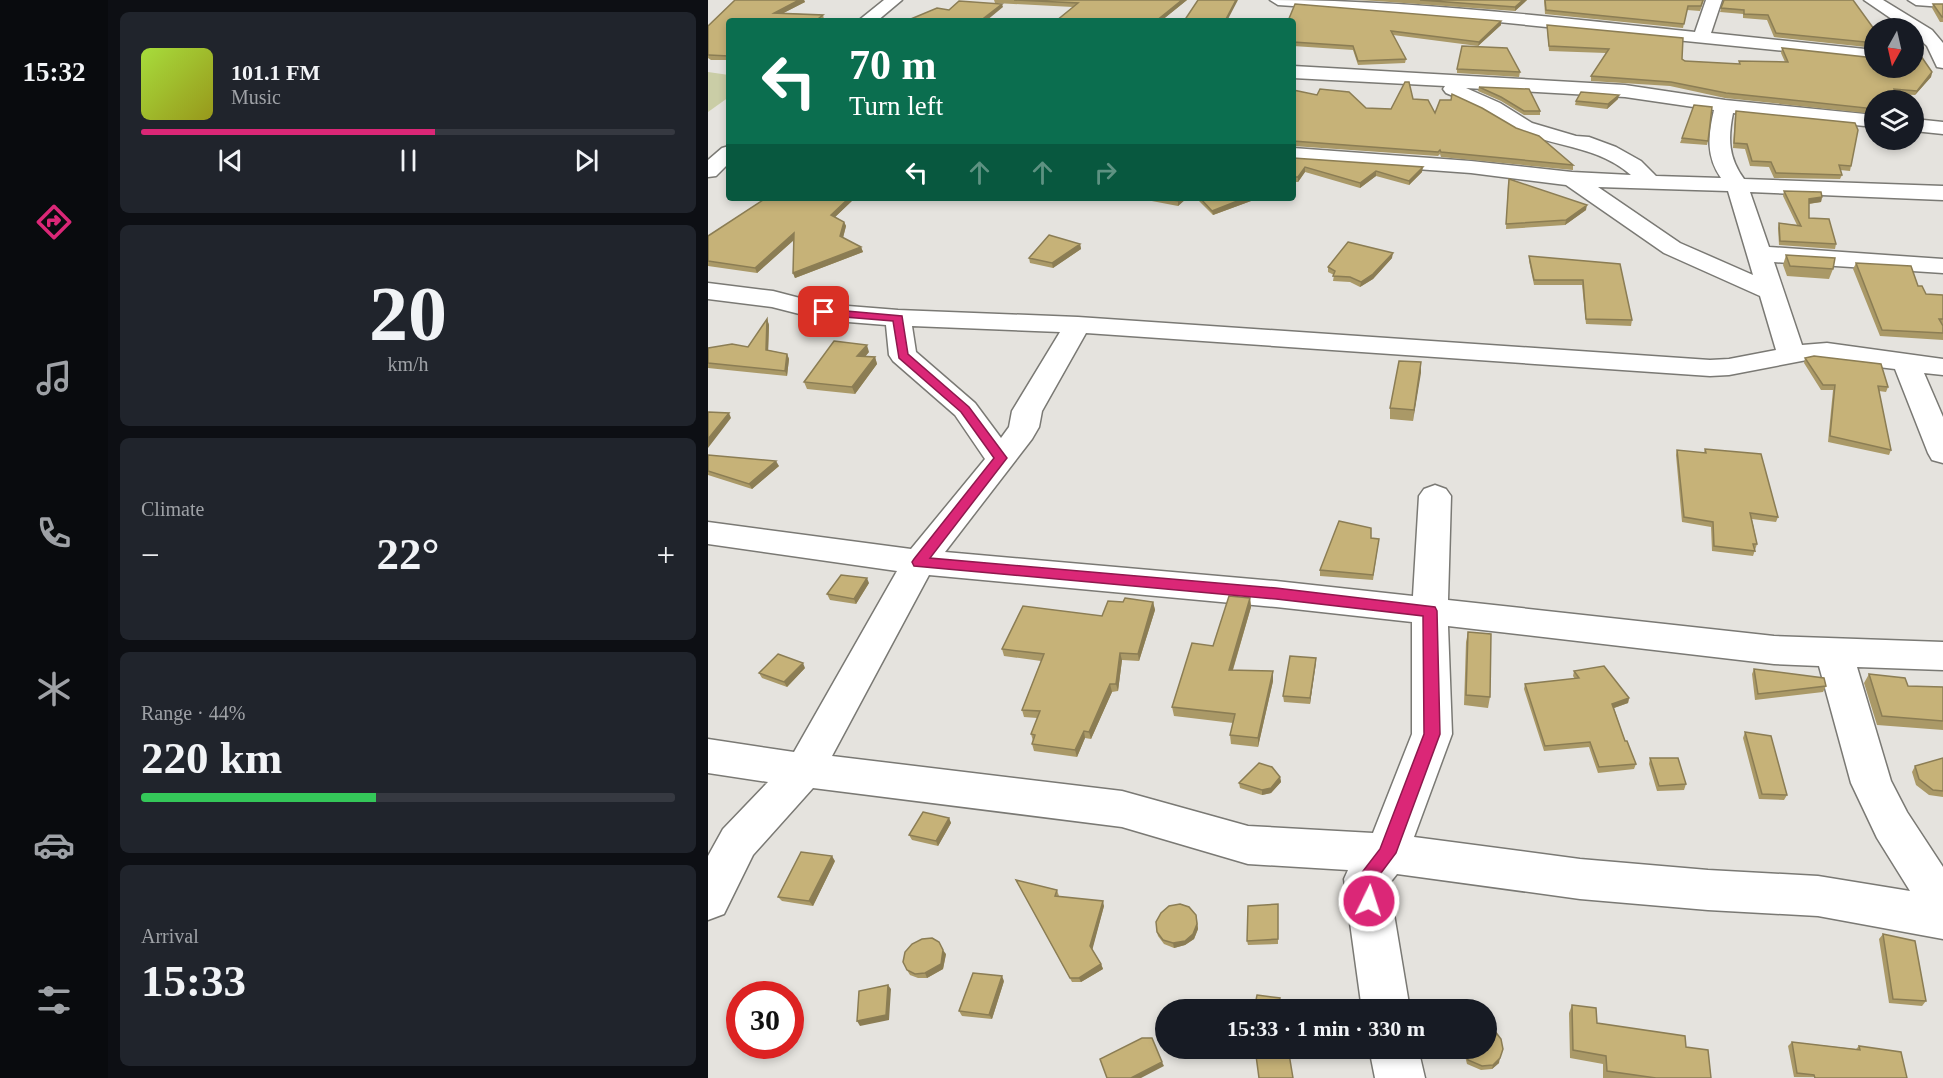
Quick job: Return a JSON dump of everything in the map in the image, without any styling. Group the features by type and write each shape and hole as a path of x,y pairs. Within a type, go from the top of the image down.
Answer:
{"street":[{"path":"870,18 894,0"},
{"path":"1278,0 1441,5 1568,25 1864,54"},
{"path":"1701,39 1714,0"},
{"path":"1872,0 1926,34 1935,44 1943,63 1924,61"},
{"path":"1916,0 1943,2"},
{"path":"1568,25 1578,6"},
{"path":"1296,72 1624,91 1725,106 1864,120"},
{"path":"1432,81 1493,107 1525,127 1576,141 1625,159 1640,170 1648,180"},
{"path":"1725,106 1717,144 1725,170 1737,185 1792,356"},
{"path":"1924,126 1943,128"},
{"path":"1296,154 1471,167 1572,179 1648,180 1943,193"},
{"path":"708,171 726,155"},
{"path":"1572,179 1672,248 1770,291"},
{"path":"1758,254 1943,266"},
{"path":"708,291 773,299 824,312 898,318 1078,325 1710,368 1729,368 1812,351 1827,351 1943,368"},
{"path":"898,318 903,355 965,409 1000,458"},
{"path":"708,899 738,842 804,770 919,562 1017,439 1024,427 1027,411 1078,325"},
{"path":"1907,364 1943,453"},
{"path":"1384,999 1366,879 1387,853 1432,734 1430,611 1435,496"},
{"path":"708,533 919,562 1276,594 1774,650 1943,656"},
{"path":"1834,652 1871,783 1892,825 1943,905"},
{"path":"708,756 1122,809 1248,845 1387,853 1580,879 1708,890 1818,896 1943,918"},
{"path":"1396,1059 1400,1078"}],"green space":[{"path":"708,72 726,75 726,99 708,112"}],"building":[{"path":"735,0 799,0 774,13 823,15 819,18 726,18 726,56 708,55 708,26"},
{"path":"1014,0 1182,0 1160,18 1060,18 1078,3"},
{"path":"1198,0 1236,0 1227,18 1186,18"},
{"path":"1420,0 1523,0 1515,7"},
{"path":"1545,0 1703,0 1701,6 1688,6 1684,24 1546,10"},
{"path":"1724,0 1853,0 1866,18 1864,18 1864,42 1776,33 1768,15 1744,14 1744,10 1721,8"},
{"path":"959,1 1002,4 984,18 913,18 937,8 949,10"},
{"path":"1295,4 1501,21 1479,42 1391,31 1406,59 1358,61 1353,46 1296,42 1296,18 1289,18"},
{"path":"1933,4 1943,4 1943,17 1942,17"},
{"path":"1547,25 1683,38 1682,59 1685,61 1740,64 1739,61 1788,62 1782,48 1864,57 1864,78 1924,78 1924,60 1932,72 1918,90 1864,90 1864,108 1726,93 1671,82 1591,76 1609,49 1549,46"},
{"path":"1462,46 1507,48 1520,72 1457,69"},
{"path":"1405,82 1409,82 1413,99 1428,100 1435,113 1440,100 1451,100 1452,94 1516,128 1539,136 1573,165 1441,152 1440,150 1438,152 1296,141 1296,91 1317,95 1320,89 1349,92 1366,108 1391,109"},
{"path":"1479,87 1529,89 1540,111 1524,111"},
{"path":"1581,92 1619,95 1608,104 1576,101"},
{"path":"1694,105 1712,107 1708,141 1682,138"},
{"path":"1736,111 1855,123 1858,130 1851,166 1839,165 1842,175 1776,173 1771,162 1752,161 1747,144 1734,143"},
{"path":"1296,158 1423,167 1409,181 1376,171 1360,183 1305,167 1296,177"},
{"path":"1509,179 1587,205 1566,220 1506,224"},
{"path":"1784,191 1821,192 1822,197 1809,199 1809,218 1829,219 1836,244 1780,241 1779,223 1801,226"},
{"path":"761,201 846,201 831,215 844,222 840,236 861,247 793,273 794,233 755,268 708,261 708,236"},
{"path":"1203,201 1237,201 1212,211"},
{"path":"1049,235 1080,244 1052,263 1029,258"},
{"path":"1348,242 1393,253 1373,274 1361,282 1350,277 1333,276 1335,271 1328,267"},
{"path":"1786,255 1835,258 1833,269 1790,266"},
{"path":"1529,256 1620,264 1632,320 1586,319 1583,280 1534,280"},
{"path":"1856,263 1911,266 1918,286 1922,286 1926,294 1943,295 1943,319 1939,319 1943,326 1943,333 1882,330"},
{"path":"767,319 766,350 787,354 785,371 708,363 708,348 732,344 748,347"},
{"path":"834,341 867,345 857,356 875,357 852,387 804,382"},
{"path":"1814,356 1881,364 1888,387 1878,386 1891,450 1830,436 1835,385 1823,385 1805,358"},
{"path":"1399,361 1421,362 1414,410 1390,408"},
{"path":"708,412 729,413 708,439"},
{"path":"1705,449 1761,454 1778,517 1750,513 1757,544 1753,544 1755,551 1714,546 1713,522 1684,517 1677,450 1706,453"},
{"path":"708,455 776,461 749,484 708,471"},
{"path":"1339,521 1371,528 1371,538 1379,539 1373,575 1320,570"},
{"path":"841,575 867,578 854,599 827,594"},
{"path":"1229,596 1250,598 1229,670 1273,671 1258,738 1230,735 1235,714 1172,707 1192,643 1213,646"},
{"path":"1125,598 1153,602 1138,654 1120,653 1116,684 1110,684 1089,732 1084,731 1075,750 1032,744 1035,735 1031,734 1040,711 1022,710 1044,654 1002,649 1023,606 1102,616 1108,601 1123,602"},
{"path":"1468,632 1491,634 1490,697 1466,695"},
{"path":"778,654 803,663 784,682 759,673"},
{"path":"1290,656 1316,658 1310,698 1283,696"},
{"path":"1604,666 1629,698 1612,704 1636,764 1599,767 1590,742 1545,746 1525,684 1579,678 1574,671"},
{"path":"1754,669 1824,678 1826,686 1758,694"},
{"path":"1869,674 1905,678 1908,686 1943,687 1943,721 1882,716"},
{"path":"1745,732 1771,736 1787,795 1762,794"},
{"path":"1650,758 1678,758 1686,784 1659,786"},
{"path":"1943,758 1943,791 1933,790 1919,779 1915,766"},
{"path":"1259,763 1272,767 1280,777 1271,788 1262,790 1239,783"},
{"path":"923,812 949,818 936,841 909,835"},
{"path":"801,852 832,856 809,901 778,897"},
{"path":"1016,880 1057,890 1055,896 1103,901 1090,946 1101,964 1079,978 1070,978"},
{"path":"1180,904 1189,907 1196,915 1197,924 1193,934 1185,941 1173,943 1163,940 1157,932 1156,922 1169,906"},
{"path":"1278,904 1278,939 1247,941 1248,906"},
{"path":"1883,934 1915,941 1926,1001 1893,999"},
{"path":"932,938 939,942 943,950 941,964 925,973 915,974 907,970 903,962 905,952 912,944 922,939"},
{"path":"973,973 1002,976 989,1015 959,1011"},
{"path":"888,985 886,1015 857,1021 859,991"},
{"path":"1257,995 1280,998 1280,999 1256,999"},
{"path":"1572,1005 1596,1008 1597,1023 1685,1036 1686,1047 1708,1050 1711,1078 1656,1078 1607,1071 1606,1056 1573,1050"},
{"path":"1497,1034 1501,1039 1503,1049 1500,1058 1493,1065 1482,1066 1468,1060 1497,1059"},
{"path":"1142,1038 1152,1038 1155,1045 1155,1059 1161,1059 1162,1062 1131,1078 1107,1078 1100,1059"},
{"path":"1792,1042 1860,1050 1859,1046 1901,1052 1907,1078 1815,1078 1814,1075 1797,1073"},
{"path":"1256,1059 1290,1059 1293,1078 1259,1078"}],"route":[{"path":"824,312 898,318 899,341 903,355 965,409 1000,458 919,562 1276,594 1430,611 1432,734 1387,853 1366,879 1369,901"}]}
